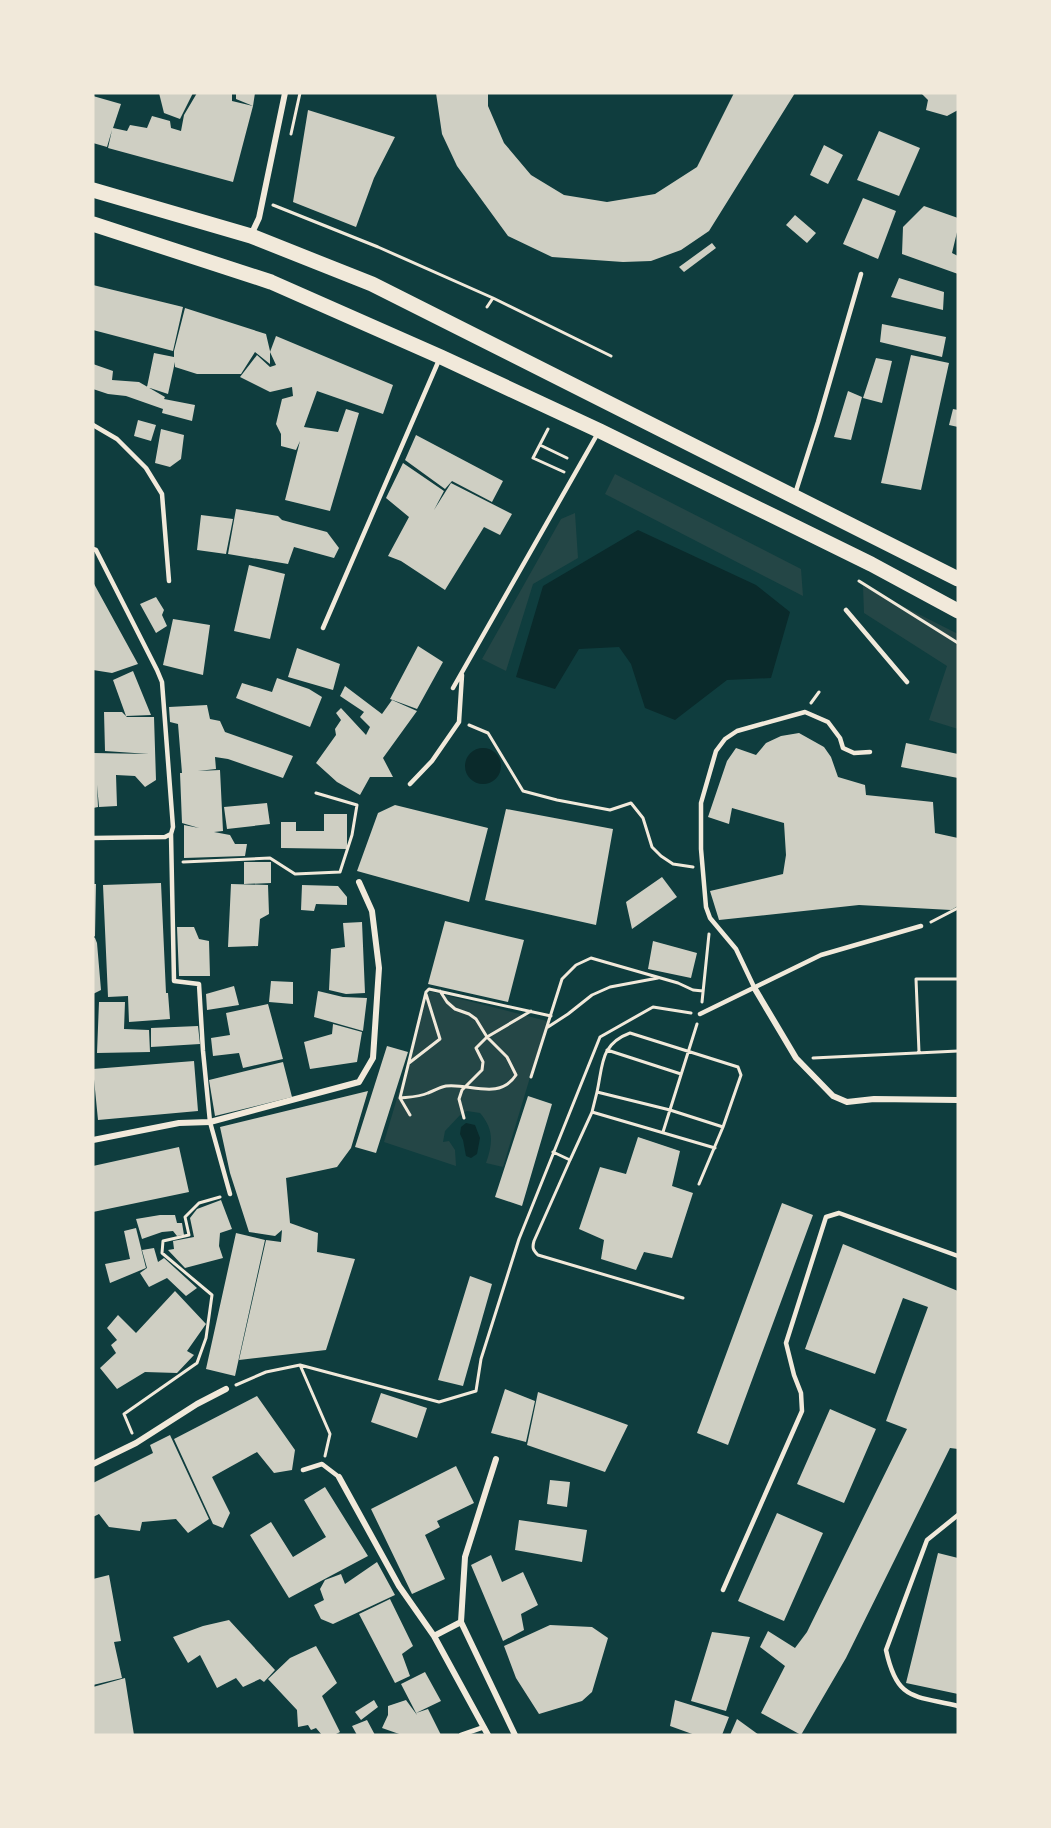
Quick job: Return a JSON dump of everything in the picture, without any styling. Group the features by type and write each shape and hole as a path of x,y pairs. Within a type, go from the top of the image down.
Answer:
{"main road":[{"path":"93,190 251,236 372,284 958,579"},
{"path":"93,224 271,282 441,357 600,430 871,564 958,611"}],"street":[{"path":"251,236 259,218 285,93"},
{"path":"93,1140 179,1123 210,1122 358,1082 373,1058 379,968 372,911 359,882"},
{"path":"755,989 796,1058 833,1096 847,1102 873,1099 958,1100"},
{"path":"93,1464 135,1443 196,1404 226,1389"},
{"path":"496,1460 465,1557 461,1622 515,1735"},
{"path":"339,1477 399,1586 434,1636 488,1735"},
{"path":"434,1636 461,1622"}],"lane":[{"path":"794,496 861,274"},
{"path":"323,628 441,357"},
{"path":"93,426 117,440 146,468 162,494 170,581"},
{"path":"453,688 600,430"},
{"path":"93,549 96,550 162,682 173,827 171,834 174,981 199,984 202,1051 210,1122 230,1194"},
{"path":"846,609 907,682"},
{"path":"410,784 432,761 459,722 463,672"},
{"path":"755,989 736,949 710,918 706,907 701,803 717,751 725,739 737,730 805,712 828,722 840,738 843,748 854,753 870,752"},
{"path":"93,838 165,837 171,834"},
{"path":"700,1014 821,955 921,926"},
{"path":"723,1590 802,1411 801,1393 786,1343 826,1216 839,1214 958,1256"},
{"path":"303,1470 322,1464 339,1477"},
{"path":"958,1515 927,1540 886,1650 896,1683 908,1694 958,1706"},
{"path":"461,1735 484,1727"}],"path":[{"path":"263,201 378,246 493,298 611,356"},
{"path":"487,307 493,298"},
{"path":"548,429 533,458 573,477"},
{"path":"540,445 567,458"},
{"path":"859,581 958,643"},
{"path":"459,722 488,733 523,791 609,810 631,803 643,818 652,847 661,856 673,864 703,868"},
{"path":"172,862 270,858 295,874 340,872 352,835 357,805 316,793"},
{"path":"921,926 958,909"},
{"path":"663,1133 700,1014 710,918"},
{"path":"531,1077 562,979 576,965 591,958 659,977 693,990 703,991"},
{"path":"547,1028 592,994 610,987 659,977"},
{"path":"920,1052 916,979 958,979"},
{"path":"410,1115 400,1098 426,992 429,989 550,1016"},
{"path":"400,1098 417,1097 444,1086 467,1086 479,1090 496,1089 512,1082 516,1075 507,1057 487,1037 476,1019 455,1009 447,1002 440,990"},
{"path":"408,1064 440,1039 426,992"},
{"path":"226,1389 266,1372 300,1365 439,1402 476,1390 481,1359 515,1250 600,1037 653,1007 700,1014"},
{"path":"464,1118 459,1099 462,1090 482,1070 483,1062 476,1048 487,1037 531,1011"},
{"path":"684,1298 533,1251 534,1241 592,1113 609,1045 619,1037 630,1033 738,1067 741,1075 715,1148 699,1184"},
{"path":"607,1050 681,1074"},
{"path":"817,1058 958,1051"},
{"path":"597,1092 670,1110 723,1127"},
{"path":"592,1113 715,1148"},
{"path":"554,1152 570,1160"},
{"path":"135,1443 124,1414 197,1363 206,1338 210,1314 212,1295 162,1253 163,1241 189,1235 185,1217 199,1203 230,1194"},
{"path":"300,1365 330,1434 322,1464"}],"shaded area":[{"path":"615,474 801,569 803,596 605,494"},
{"path":"575,513 578,558 533,584 506,671 482,659 561,519"},
{"path":"638,530 756,585 790,612 771,678 727,680 675,720 645,708 631,664 619,647 579,649 555,689 516,677 543,586"},
{"path":"863,586 958,634 958,729 929,720 947,666 864,613"},
{"path":"483,748 496,753 501,766 496,779 483,784 470,779 465,766 470,753"},
{"path":"429,991 547,1021 503,1167 486,1163 491,1136 488,1125 480,1113 467,1111 461,1114 445,1131 443,1142 449,1141 455,1150 456,1166 384,1142"},
{"path":"466,1123 475,1125 480,1138 477,1154 471,1158 466,1156 460,1134 461,1127"}],"building":[{"path":"159,93 193,93 180,119 164,113"},
{"path":"197,93 232,93 232,101 253,106 233,182 108,148 112,130 107,147 93,143 93,96 121,104 113,128 127,131 130,125 147,128 152,116 170,121 171,128 181,131 184,115"},
{"path":"236,93 255,93 253,106 236,99"},
{"path":"436,93 488,93 488,106 504,143 531,175 564,195 607,202 655,194 697,167 734,93 795,93 709,231 681,250 651,261 623,262 552,257 508,236 457,166 442,134"},
{"path":"921,93 958,93 958,110 947,116 926,110 928,100"},
{"path":"308,110 395,137 374,178 356,227 293,202"},
{"path":"879,131 920,148 899,196 857,180"},
{"path":"824,145 843,155 828,184 810,175"},
{"path":"863,198 896,211 878,259 843,244"},
{"path":"924,206 958,218 952,253 958,256 958,274 902,254 903,227"},
{"path":"795,215 816,233 807,243 786,225"},
{"path":"712,243 716,248 684,272 679,267"},
{"path":"899,278 944,292 943,310 891,297"},
{"path":"93,285 183,307 173,351 93,330"},
{"path":"185,308 266,334 270,364 255,352 241,374 197,374 175,367 175,362 168,394 147,387 154,353 174,357"},
{"path":"882,324 946,337 942,357 880,342"},
{"path":"276,336 393,385 383,414 317,391 304,427 338,432 346,409 359,413 330,511 285,500 300,441 296,450 281,446 281,434 276,424 282,399 293,396 292,387 270,392 240,377 257,355 270,367 276,365 270,352"},
{"path":"911,355 949,363 921,490 881,483"},
{"path":"876,358 892,361 882,403 863,398"},
{"path":"93,364 113,371 112,380 139,382 165,397 164,399 195,405 192,421 162,413 163,409 126,396 93,389"},
{"path":"848,391 862,397 851,440 834,437"},
{"path":"953,409 958,410 958,427 949,425"},
{"path":"138,420 156,425 151,441 134,436"},
{"path":"161,429 184,435 181,459 170,467 155,463"},
{"path":"416,435 503,481 492,502 452,481 445,489 405,460"},
{"path":"403,463 444,491 434,510 451,483 512,514 500,535 484,527 445,590 401,561 388,556 409,517 386,498"},
{"path":"236,509 278,516 282,520 327,532 339,548 334,558 294,547 288,564 228,554"},
{"path":"201,515 233,519 226,554 197,550"},
{"path":"249,565 285,574 270,639 234,631"},
{"path":"93,582 138,664 112,673 93,670"},
{"path":"156,597 164,610 162,615 167,626 156,633 140,604"},
{"path":"173,619 210,625 203,675 163,665"},
{"path":"418,646 443,662 417,709 390,699"},
{"path":"297,648 340,664 333,690 288,677"},
{"path":"133,671 151,715 126,716 113,680"},
{"path":"277,678 309,689 322,697 310,727 236,698 242,683 272,692"},
{"path":"345,686 382,714 392,700 417,711 383,758 393,777 370,777 360,795 337,782 316,763 336,735 335,729 341,720 336,713 341,708 366,735 370,727 360,717 364,712 340,696"},
{"path":"207,705 210,719 220,721 225,732 293,756 283,778 228,759 215,757 216,769 198,771 220,770 223,831 214,832 230,835 235,844 247,844 245,856 184,858 184,825 199,828 182,823 180,773 182,773 178,724 170,722 169,707"},
{"path":"104,712 122,712 127,717 154,717 156,780 145,787 135,776 116,775 117,806 99,807 97,785 98,807 93,808 93,753 149,754 105,751"},
{"path":"799,733 824,747 831,757 838,777 865,785 866,795 933,802 935,833 958,838 958,906 951,910 859,905 719,920 710,891 783,874 786,855 784,823 732,808 729,824 708,817 727,761 736,748 756,755 766,743 781,736"},
{"path":"906,743 958,754 958,778 901,767"},
{"path":"267,803 270,824 227,829 224,807"},
{"path":"395,805 488,828 469,902 357,871 378,813"},
{"path":"506,809 613,829 596,925 485,900"},
{"path":"324,814 347,814 347,849 281,848 281,822 296,822 296,831 324,831"},
{"path":"244,862 271,862 271,883 244,884"},
{"path":"662,877 677,897 632,929 626,902"},
{"path":"161,883 166,993 168,993 170,1019 129,1022 128,996 108,997 103,885"},
{"path":"93,884 96,884 95,936 93,936"},
{"path":"231,884 268,885 269,914 260,919 258,946 228,947"},
{"path":"302,885 338,886 347,897 347,905 316,904 314,911 301,910"},
{"path":"445,921 524,940 508,1002 428,984"},
{"path":"362,922 365,993 346,994 329,990 331,949 345,947 343,923"},
{"path":"177,927 194,927 199,939 209,941 210,976 179,976"},
{"path":"93,938 97,943 101,990 93,994"},
{"path":"653,941 697,953 691,978 648,969"},
{"path":"271,981 293,982 293,1004 269,1002"},
{"path":"234,986 239,1005 207,1010 206,994"},
{"path":"318,991 343,997 367,998 363,1031 314,1017"},
{"path":"99,1002 125,1002 124,1029 149,1030 150,1052 97,1053"},
{"path":"268,1004 283,1059 243,1068 239,1053 213,1056 211,1038 230,1035 226,1013"},
{"path":"333,1024 362,1032 357,1062 310,1069 304,1042 332,1034"},
{"path":"198,1026 200,1044 151,1047 151,1028"},
{"path":"387,1046 408,1052 376,1153 355,1147"},
{"path":"194,1061 198,1111 98,1120 93,1069"},
{"path":"283,1062 292,1097 215,1116 209,1080"},
{"path":"368,1091 351,1148 337,1167 286,1178 290,1223 318,1233 317,1252 355,1259 326,1350 239,1360 266,1240 281,1242 282,1230 275,1236 249,1232 230,1173 220,1127"},
{"path":"528,1096 552,1104 522,1206 495,1197"},
{"path":"638,1137 680,1151 672,1186 693,1193 672,1258 644,1252 636,1270 601,1259 604,1240 579,1229 600,1167 626,1174"},
{"path":"179,1147 189,1192 93,1212 93,1166"},
{"path":"221,1200 232,1229 220,1233 219,1246 223,1258 185,1268 168,1250 174,1249 173,1241 194,1237 190,1218 197,1209"},
{"path":"782,1203 813,1215 728,1445 697,1433"},
{"path":"175,1215 177,1223 182,1223 184,1235 177,1236 173,1231 162,1232 142,1239 136,1219"},
{"path":"136,1228 146,1268 110,1283 105,1264 130,1259 124,1231"},
{"path":"236,1233 265,1240 235,1376 206,1369"},
{"path":"843,1244 958,1291 958,1449 950,1448 846,1658 801,1735 761,1713 785,1666 760,1647 768,1631 795,1648 807,1632 907,1429 886,1421 928,1307 903,1298 875,1374 805,1349"},
{"path":"154,1248 158,1262 164,1258 197,1288 186,1296 167,1278 149,1287 140,1273 147,1268 142,1250"},
{"path":"470,1276 492,1284 463,1386 438,1380"},
{"path":"175,1291 206,1324 187,1351 194,1355 177,1373 145,1372 117,1389 100,1368 116,1353 111,1345 117,1340 107,1328 118,1315 136,1333"},
{"path":"505,1389 535,1401 526,1442 491,1433"},
{"path":"538,1392 628,1425 605,1472 527,1445"},
{"path":"381,1393 427,1408 417,1438 371,1422"},
{"path":"257,1396 295,1450 292,1470 274,1473 257,1452 212,1477 230,1513 223,1528 213,1524 174,1439"},
{"path":"830,1409 876,1429 844,1503 797,1484"},
{"path":"170,1435 209,1519 188,1533 176,1519 142,1522 140,1531 109,1527 99,1514 93,1517 93,1483 153,1453 150,1445"},
{"path":"456,1466 474,1503 437,1521 440,1527 425,1535 445,1579 412,1594 371,1509"},
{"path":"550,1480 570,1482 567,1507 547,1504"},
{"path":"325,1487 368,1556 289,1598 250,1535 271,1522 293,1557 326,1537 304,1500"},
{"path":"777,1513 823,1533 784,1621 738,1601"},
{"path":"519,1520 587,1530 582,1562 515,1550"},
{"path":"938,1553 958,1558 958,1694 906,1683"},
{"path":"491,1555 502,1582 523,1572 538,1605 521,1614 524,1630 503,1641 471,1565"},
{"path":"377,1562 395,1595 333,1624 321,1619 314,1605 324,1600 320,1589 325,1580 341,1574 345,1584"},
{"path":"109,1575 121,1641 114,1642 122,1678 93,1685 93,1579"},
{"path":"390,1599 413,1646 402,1654 410,1676 395,1683 359,1614"},
{"path":"229,1620 275,1670 264,1682 260,1679 243,1687 236,1678 217,1688 200,1655 188,1663 173,1637 203,1626"},
{"path":"550,1625 592,1627 608,1638 592,1692 582,1701 539,1714 516,1678 504,1646"},
{"path":"712,1632 750,1637 726,1711 691,1701"},
{"path":"316,1646 337,1683 322,1696 340,1732 334,1735 322,1735 316,1728 311,1730 308,1725 298,1727 297,1710 268,1679 290,1658"},
{"path":"425,1672 441,1701 416,1713 401,1684"},
{"path":"125,1678 134,1735 94,1735 93,1687"},
{"path":"374,1700 378,1707 361,1720 355,1712"},
{"path":"406,1700 417,1715 416,1713 428,1709 441,1735 402,1735 382,1728 388,1715 388,1706"},
{"path":"675,1700 729,1717 722,1735 695,1735 670,1726"},
{"path":"737,1719 759,1735 730,1735"},
{"path":"367,1720 375,1735 357,1735 352,1726"}]}
